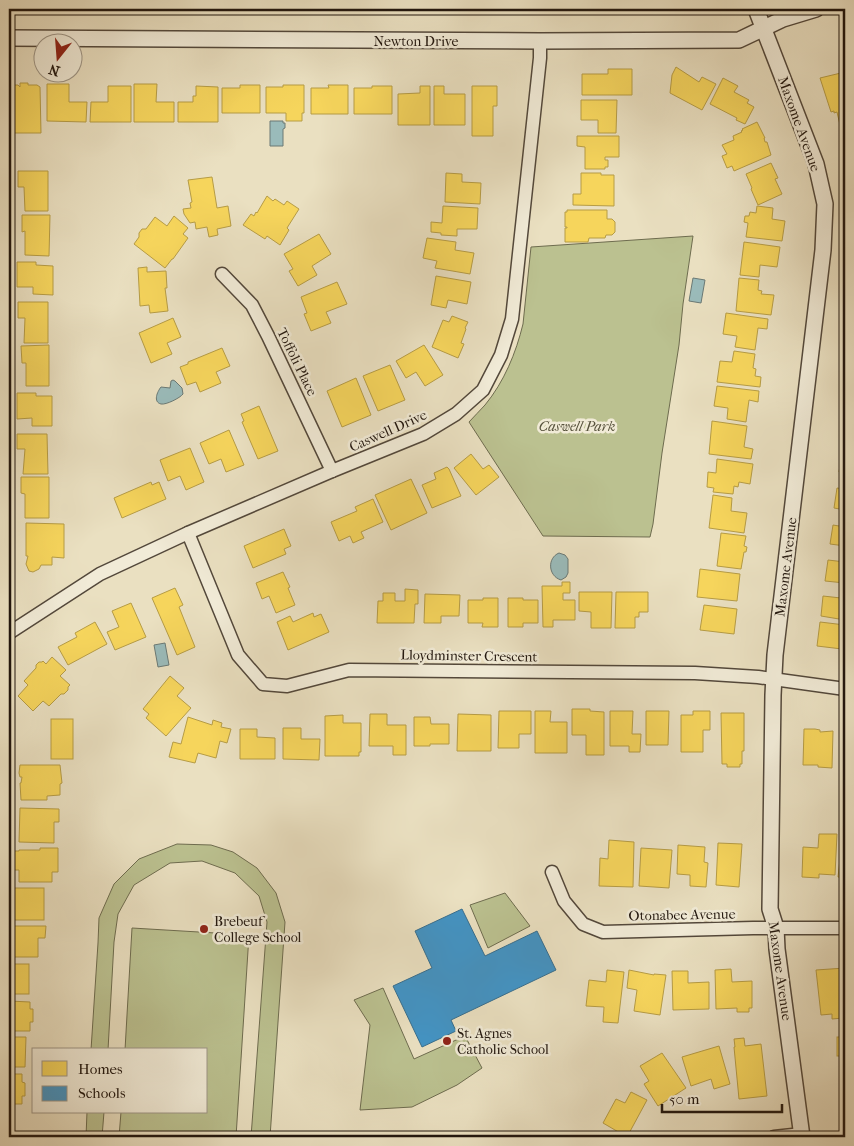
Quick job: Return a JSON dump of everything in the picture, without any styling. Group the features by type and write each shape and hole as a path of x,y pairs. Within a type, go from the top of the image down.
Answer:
{"street":[{"name":"Maxome Avenue","path":"756,9 816,164 825,204 823,250 775,655 774,679 770,909 776,928 777,949 802,1136"},
{"name":"Newton Drive","path":"9,38 540,41 738,40 783,19 816,9"},
{"name":"Caswell Drive","path":"9,633 100,574 332,471 422,434 456,414 483,390 501,354 512,319 540,58 540,41"},
{"name":"Toffoli Place","path":"222,274 252,305 332,471"},
{"name":"Lloydminster Crescent","path":"188,534 238,655 263,684 288,686 349,670 695,673 758,677 845,689"},
{"name":"Otonabee Avenue","path":"552,872 564,901 583,924 603,932 845,928"},
{"path":"774,1137 802,1136"}],"green space":[{"name":"Caswell Park","path":"693,236 679,345 650,537 543,536 469,422 498,387 517,346 523,324 531,247"},
{"path":"177,844 211,845 233,852 257,868 276,893 285,922 270,1137 251,1137 267,922 259,896 235,873 202,861 170,863 134,885 118,914 114,942 108,1048 91,1048 99,918 114,884 139,859"},
{"path":"505,893 530,926 488,948 470,905"},
{"path":"132,928 249,935 236,1137 119,1137 121,1114 208,1114 208,1048 125,1048"},
{"path":"383,988 414,1059 465,1036 482,1068 457,1085 412,1107 360,1110 370,1025 354,1000"},
{"path":"87,1114 104,1114 102,1137 86,1137"}],"water":[{"path":"270,121 283,121 285,123 283,146 270,146"},
{"path":"693,278 705,280 701,303 689,301"},
{"path":"173,380 182,388 183,394 169,402 159,403 156,397 161,387 170,388 171,381"},
{"path":"559,553 565,555 568,559 568,573 561,580 551,571 552,559"},
{"path":"165,643 169,665 158,667 154,645"}],"building: Homes":[{"path":"676,67 699,82 702,77 716,84 702,110 670,93 672,75"},
{"path":"608,69 632,69 632,95 582,95 582,74 608,74"},
{"path":"845,72 845,124 840,125 837,112 831,112 820,78"},
{"path":"723,78 738,86 734,92 749,100 747,103 754,107 745,124 710,104"},
{"path":"20,83 28,83 28,85 40,87 41,133 9,133 9,85 18,85 20,87"},
{"path":"47,84 69,84 69,102 87,102 86,122 47,121"},
{"path":"134,84 157,84 156,102 174,102 174,122 134,122"},
{"path":"240,85 260,85 260,113 222,113 222,88 240,88"},
{"path":"283,85 304,85 304,113 302,113 302,121 286,121 286,113 266,113 266,87 283,87"},
{"path":"328,85 348,85 348,114 311,114 311,88 329,88"},
{"path":"108,86 131,86 131,122 90,122 91,102 108,102"},
{"path":"196,86 218,87 218,122 178,122 178,102 193,102 193,96 196,96"},
{"path":"372,86 392,86 392,114 354,114 354,88 372,88"},
{"path":"420,86 430,86 430,125 398,125 398,94 420,93"},
{"path":"434,86 444,86 444,94 465,94 465,125 434,125"},
{"path":"472,86 497,86 497,106 493,106 493,136 472,136"},
{"path":"581,100 617,100 616,133 598,133 598,120 581,120"},
{"path":"757,122 771,155 734,171 732,166 727,168 722,156 727,154 722,145 734,140 733,136 742,132 742,129"},
{"path":"577,136 619,136 619,157 605,157 605,160 608,160 608,167 605,167 605,169 585,169 585,147 577,146"},
{"path":"771,163 778,178 775,179 782,194 758,205 746,174"},
{"path":"18,171 48,171 48,211 25,211 24,187 18,187"},
{"path":"446,173 462,174 462,182 481,183 480,204 445,202"},
{"path":"581,173 614,175 614,206 573,205 573,194 581,194"},
{"path":"212,177 217,208 228,206 231,226 217,229 218,235 209,237 207,227 196,229 195,222 190,223 183,209 191,208 190,203 192,202 188,180"},
{"path":"267,196 273,201 275,199 284,205 287,201 299,209 287,228 289,230 280,245 267,236 265,239 243,225 251,214 254,216 257,213"},
{"path":"443,206 478,208 477,229 457,229 457,236 431,232 431,222 442,223"},
{"path":"757,206 773,208 772,219 785,221 782,241 746,237 748,223 744,222 745,216 749,216 750,212 756,213"},
{"path":"567,210 607,210 607,219 612,219 615,222 615,232 612,235 606,235 605,238 589,238 588,242 565,242 565,228 567,227 565,227 565,212"},
{"path":"22,215 50,215 49,256 25,255 25,231 22,232"},
{"path":"174,216 188,228 183,234 188,238 165,268 134,244 142,229 146,229 155,217 167,226"},
{"path":"319,234 331,254 312,266 317,275 298,286 289,271 293,269 284,254"},
{"path":"427,238 456,242 455,250 474,253 470,274 435,268 437,261 423,258"},
{"path":"744,242 780,247 777,267 760,265 759,277 740,275"},
{"path":"17,262 36,262 36,265 53,266 53,295 33,294 33,287 17,287"},
{"path":"147,267 147,272 166,271 167,288 165,288 168,311 150,313 149,305 140,306 138,268"},
{"path":"436,276 471,282 467,304 448,300 446,308 431,305"},
{"path":"739,278 759,280 758,290 762,291 761,294 774,295 771,315 736,311"},
{"path":"337,282 347,304 326,312 331,323 311,331 304,314 307,313 301,297"},
{"path":"18,302 48,302 48,343 24,343 25,318 18,318"},
{"path":"726,313 768,319 767,329 758,328 755,350 735,347 737,336 723,334"},
{"path":"452,316 468,322 461,343 464,344 458,358 432,347 443,320 449,322"},
{"path":"173,318 181,337 167,343 172,354 151,363 139,333"},
{"path":"49,345 49,386 26,386 26,363 22,363 21,346"},
{"path":"424,345 443,375 425,386 416,372 406,378 396,361"},
{"path":"222,348 230,366 216,372 221,383 200,392 196,382 187,385 180,367"},
{"path":"734,351 755,354 753,368 756,369 755,376 761,377 760,387 717,382 720,361 732,362"},
{"path":"390,365 405,400 378,411 363,376"},
{"path":"356,378 371,415 342,427 327,391"},
{"path":"717,386 759,391 758,402 749,400 746,422 727,419 728,408 714,406"},
{"path":"17,393 36,393 36,396 52,396 52,426 32,426 32,418 17,419"},
{"path":"259,406 278,451 258,459 242,422 244,421 241,414"},
{"path":"712,421 747,426 744,447 753,449 751,459 709,454"},
{"path":"229,430 244,465 226,472 221,459 209,464 200,443"},
{"path":"17,434 47,434 48,474 23,474 25,449 17,449"},
{"path":"190,448 204,482 186,490 180,476 168,481 160,460"},
{"path":"842,452 845,452 845,473 839,472"},
{"path":"471,454 483,469 489,465 499,477 476,495 454,468"},
{"path":"717,459 753,464 750,484 739,482 738,487 734,486 733,494 713,492 714,488 707,487 708,472 716,473"},
{"path":"447,467 461,496 432,508 422,485 436,479 434,473"},
{"path":"21,477 49,477 49,518 25,518 25,494 21,493"},
{"path":"411,479 427,513 391,530 375,495"},
{"path":"151,482 152,485 159,482 166,499 122,518 114,498"},
{"path":"837,488 845,489 845,510 834,508"},
{"path":"713,495 732,498 731,511 747,513 744,533 709,528"},
{"path":"373,499 383,522 361,532 364,538 353,543 350,536 339,541 331,522 357,511 355,507"},
{"path":"26,523 64,524 64,558 52,557 52,565 41,565 39,569 33,572 29,571 26,564 28,556 26,556"},
{"path":"833,525 845,527 845,546 830,544"},
{"path":"284,529 291,546 284,549 286,554 253,568 244,546"},
{"path":"721,533 746,536 744,546 747,547 746,552 744,552 741,569 717,566"},
{"path":"828,560 845,562 845,583 825,581"},
{"path":"700,569 740,574 737,601 697,597"},
{"path":"283,572 295,605 276,613 269,596 262,599 256,583"},
{"path":"562,582 570,582 570,593 563,593 563,600 575,600 575,620 553,620 553,627 543,627 542,586 562,586"},
{"path":"842,586 845,586 845,620 821,616 823,596 841,598"},
{"path":"175,588 183,605 179,607 195,647 177,655 152,598"},
{"path":"405,589 418,590 418,604 415,604 414,623 377,623 378,601 383,601 383,593 395,593 395,601 405,601"},
{"path":"579,592 612,592 611,628 591,628 591,612 579,611"},
{"path":"616,592 648,592 648,612 639,612 639,617 635,617 635,628 615,628"},
{"path":"425,594 460,595 459,616 441,616 441,623 424,623"},
{"path":"483,598 498,598 498,627 482,627 483,623 468,623 468,600 483,600"},
{"path":"508,598 538,600 538,623 523,623 523,627 508,627"},
{"path":"131,603 146,637 115,650 107,632 119,627 112,611"},
{"path":"704,605 737,609 734,634 700,630"},
{"path":"313,613 314,617 321,614 329,632 288,650 277,622 290,616 293,622"},
{"path":"95,622 107,644 68,665 58,647 77,637 75,633"},
{"path":"820,622 845,625 845,645 843,645 842,649 817,646"},
{"path":"52,657 66,670 60,676 70,685 64,694 61,694 49,706 43,701 33,711 18,696 28,685 24,681 36,668 36,665 43,661 46,664"},
{"path":"170,676 184,688 177,696 191,708 166,736 146,718 149,714 143,709"},
{"path":"572,709 590,709 590,711 604,712 604,755 586,755 586,735 572,735"},
{"path":"499,711 531,711 531,734 519,734 519,748 498,748"},
{"path":"535,711 551,711 550,722 567,722 567,753 535,753"},
{"path":"610,711 633,711 632,734 641,734 640,752 629,752 629,746 610,746"},
{"path":"646,711 669,711 668,745 646,745"},
{"path":"693,711 710,711 710,730 703,730 703,752 681,752 681,715 693,715"},
{"path":"721,713 744,713 744,751 742,751 742,764 740,764 740,767 727,767 727,764 722,764"},
{"path":"370,714 387,714 387,725 406,725 406,755 393,755 393,746 369,746"},
{"path":"458,714 491,715 491,751 457,751"},
{"path":"343,715 343,723 361,723 361,752 359,752 359,756 325,756 325,716"},
{"path":"188,717 212,725 213,720 222,723 221,727 231,729 227,743 220,741 216,758 198,753 195,763 169,757 173,742 181,744"},
{"path":"414,717 430,717 431,724 449,724 449,744 414,746"},
{"path":"51,719 73,719 73,759 51,759"},
{"path":"283,728 301,728 301,739 320,739 319,760 283,759"},
{"path":"240,729 257,729 257,737 275,738 275,759 240,759"},
{"path":"804,729 815,729 820,730 820,732 833,731 832,768 818,767 818,765 803,765"},
{"path":"20,765 60,765 62,783 60,784 60,795 47,796 47,800 21,800 20,783 22,777 20,777 19,773"},
{"path":"20,808 59,809 59,822 54,822 54,843 19,842"},
{"path":"819,834 837,834 835,875 819,874 819,878 802,877 803,847 818,848"},
{"path":"609,840 634,842 633,887 599,886 600,858 608,859"},
{"path":"842,841 845,842 845,878 838,877"},
{"path":"718,843 742,844 739,887 716,885"},
{"path":"678,845 705,847 704,862 708,863 706,887 690,886 690,875 677,874"},
{"path":"40,848 58,848 58,872 52,872 52,882 19,882 19,870 14,870 14,851 40,850"},
{"path":"641,848 672,850 669,888 639,886"},
{"path":"9,888 44,888 44,920 9,920"},
{"path":"9,926 46,926 45,938 38,938 38,957 9,957"},
{"path":"9,964 29,964 29,994 9,994"},
{"path":"845,968 845,1012 843,1012 843,1018 832,1019 832,1014 821,1015 816,970"},
{"path":"731,969 732,982 752,981 752,1008 749,1008 749,1012 737,1012 737,1008 716,1009 715,970"},
{"path":"607,970 624,972 618,1023 603,1022 604,1007 586,1006 589,980 606,982"},
{"path":"629,970 654,975 666,975 660,1015 634,1011 637,990 627,988"},
{"path":"672,971 688,971 688,983 709,982 709,1009 673,1010"},
{"path":"9,1001 30,1002 30,1009 33,1009 33,1022 30,1022 30,1031 9,1031"},
{"path":"9,1037 26,1037 25,1067 9,1067"},
{"path":"837,1037 845,1037 845,1056 837,1056"},
{"path":"744,1038 745,1046 761,1044 767,1096 739,1099 734,1039"},
{"path":"719,1046 730,1084 714,1089 711,1079 691,1086 682,1057"},
{"path":"662,1053 686,1088 658,1106 644,1084 649,1081 640,1066"},
{"path":"841,1073 845,1073 845,1104 841,1103"},
{"path":"9,1074 22,1074 22,1082 25,1083 25,1096 22,1096 22,1104 9,1104"},
{"path":"631,1092 647,1100 627,1137 603,1123 616,1099 625,1103"},
{"path":"9,1111 12,1111 12,1137 9,1137"}],"building: Schools":[{"path":"462,909 485,956 537,931 556,970 451,1020 456,1031 422,1047 393,986 432,968 415,931"}],"place":[{"name":"Brebeuf College School","path":"204,929"},
{"name":"St. Agnes Catholic School","path":"447,1041"}]}
